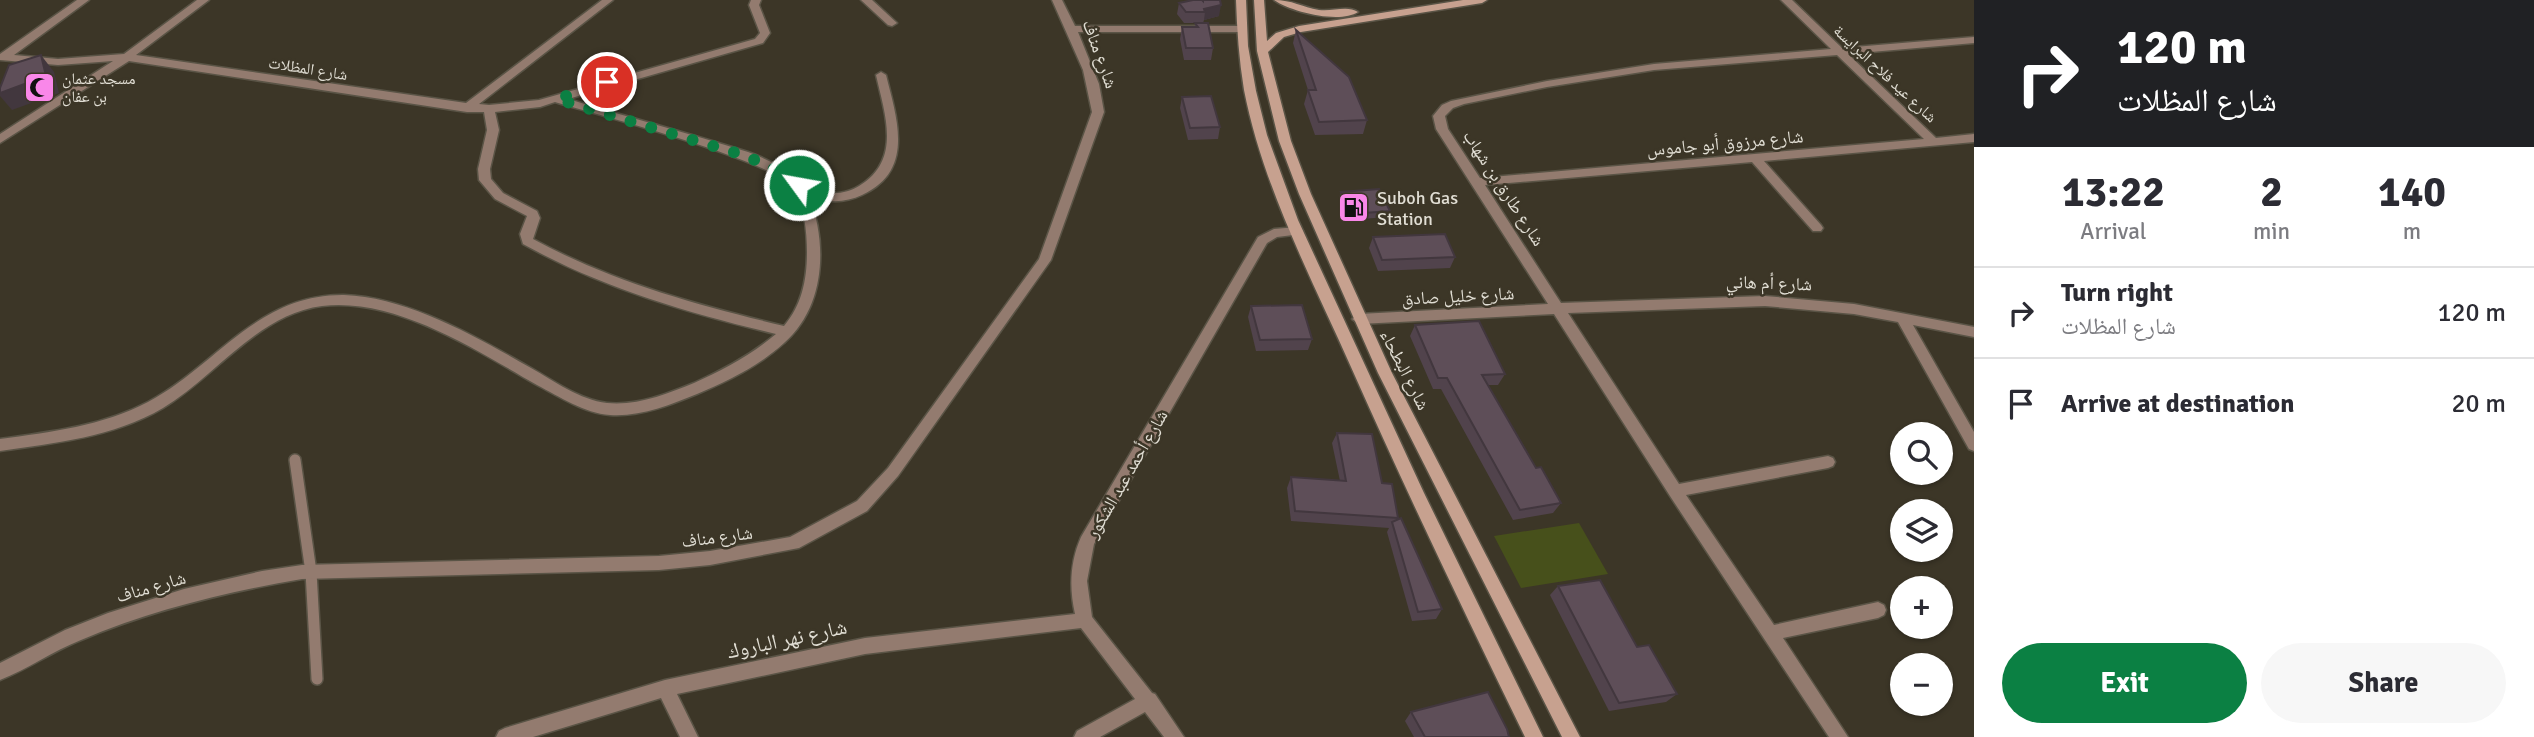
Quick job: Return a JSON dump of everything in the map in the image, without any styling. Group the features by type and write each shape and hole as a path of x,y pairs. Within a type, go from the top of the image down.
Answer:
{"street":[{"path":"2,57 84,0"},
{"path":"1,138 127,57 204,0"},
{"path":"467,108 608,0"},
{"name":"شارع المظلات","path":"2,57 58,62 127,57 467,108 489,109 557,99 607,82 759,41 765,33 754,5 756,0"},
{"path":"866,0 892,23"},
{"name":"شارع مناف","path":"0,672 81,629 117,616 273,576 311,572 646,563 710,558 793,543 862,506 893,472 1045,260 1098,112 1095,93 1072,29 1057,0"},
{"path":"1241,0 1240,29 1254,114 1278,186 1397,456 1534,737"},
{"name":"شارع البطحاء","path":"1259,0 1262,51 1285,141 1359,319 1571,737"},
{"path":"1279,0 1318,13 1343,13 1423,0"},
{"path":"1262,51 1280,35 1299,29 1482,0"},
{"name":"شارع عيد فلاح البرايسة","path":"1786,0 1933,141"},
{"path":"1293,6 1291,17 1299,29"},
{"path":"1072,29 1240,29"},
{"name":"شارع طارق بن شهاب","path":"1839,737 1675,491 1439,122 1442,110 1451,104 1547,83 1654,67 1974,40"},
{"path":"557,99 746,156 819,195 846,195 871,184 886,168 894,141 881,75"},
{"path":"489,109 493,130 484,169 485,180 499,196 533,214 534,222 527,232 527,241 640,290 787,332"},
{"name":"شارع مرزوق أبو جاموس","path":"1478,182 1974,138"},
{"path":"1755,158 1817,228"},
{"path":"0,445 85,432 137,414 173,394 262,324 289,310 317,302 351,301 420,318 460,335 583,403 609,408 646,406 684,394 746,363 787,332 797,321 808,297 813,268 811,220 799,185"},
{"name":"شارع أحمد عبد الشكور","path":"1175,737 1085,620 1077,575 1087,542 1262,240 1274,233 1297,231"},
{"name":"شارع أم هاني","path":"1560,310 1664,303 1812,303 1974,332"},
{"name":"شارع خليل صادق","path":"1359,319 1560,310"},
{"path":"1902,318 1974,444"},
{"path":"1675,491 1828,462"},
{"path":"1771,634 1878,610"},
{"name":"شارع نهر الباروك","path":"505,737 665,688 865,646 1085,620"},
{"path":"665,688 689,737"},
{"path":"1083,737 1149,700"},
{"path":"1523,715 1524,737"}],"lane":[{"path":"295,460 311,572 317,679"}],"green space":[{"path":"1579,523 1608,574 1521,588 1494,536"}],"building":[{"path":"1220,0 1221,5 1204,9 1205,12 1186,12 1179,3"},
{"path":"1195,23 1208,23 1213,48 1186,48 1182,27 1198,27"},
{"path":"1296,30 1349,77 1367,120 1319,122 1308,90 1316,90"},
{"path":"41,55 46,76 0,93 9,65"},
{"path":"1211,96 1220,127 1190,128 1182,97"},
{"path":"1379,189 1390,211 1351,214 1341,192"},
{"path":"1445,234 1455,257 1382,260 1373,237"},
{"path":"1302,305 1312,339 1260,340 1251,306"},
{"path":"1479,321 1505,374 1482,375 1536,468 1541,467 1561,503 1520,510 1447,378 1438,378 1415,325"},
{"path":"1337,433 1372,434 1382,483 1392,484 1398,518 1295,511 1291,477 1346,481"},
{"path":"1401,518 1442,609 1418,612 1392,522"},
{"path":"1600,580 1637,647 1649,645 1677,694 1619,703 1558,586"},
{"path":"1488,692 1509,737 1425,737 1411,712"}],"place":[{"name":"مسجد عثمان بن عفان","path":"39,88"},
{"name":"Suboh Gas Station","path":"1354,208"}],"route":[{"path":"607,82 557,99 746,156 787,176 799,185"}]}
